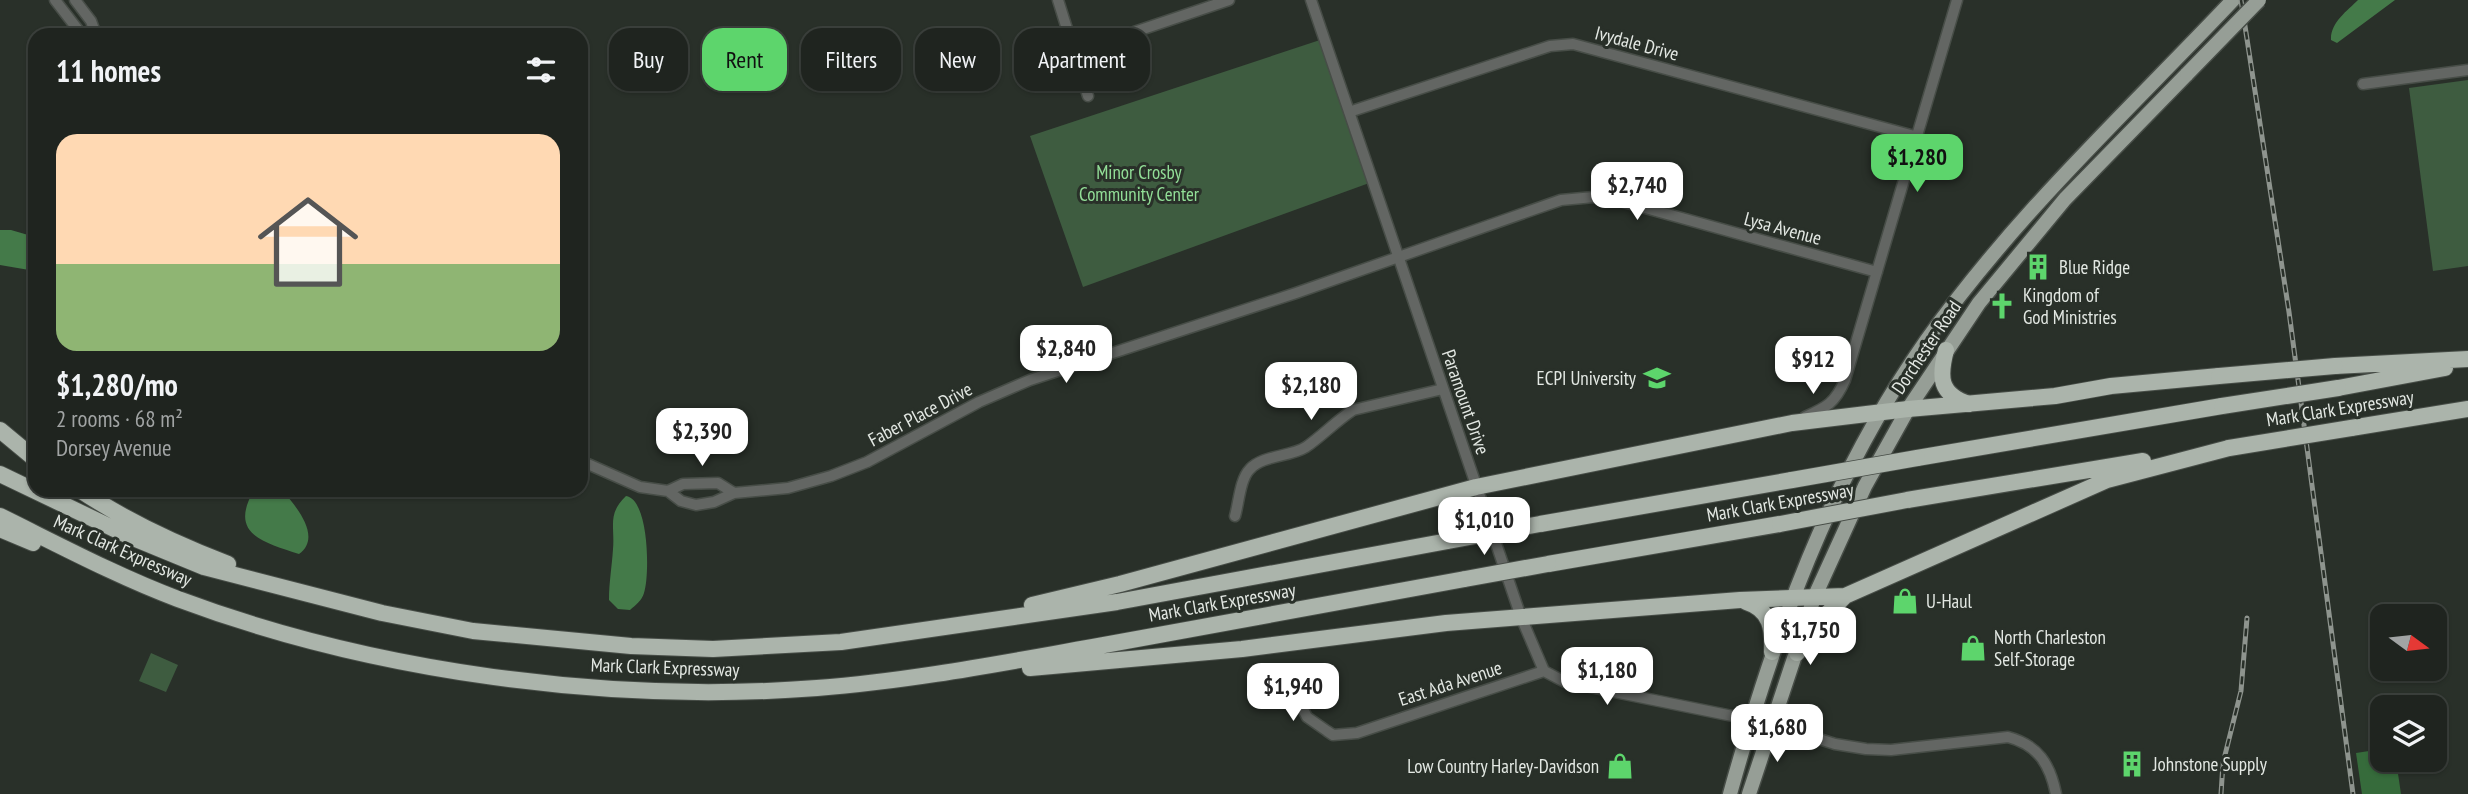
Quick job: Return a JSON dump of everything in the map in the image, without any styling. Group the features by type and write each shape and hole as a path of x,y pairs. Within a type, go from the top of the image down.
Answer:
{"highway":[{"path":"1946,350 1941,368 1945,388 1957,400 1971,405"},
{"path":"938,628 1132,580 1476,487 1792,423 2055,396 2112,386 2335,366 2468,359"},
{"name":"Mark Clark Expressway","path":"48,497 118,531 204,567 382,613 473,631 631,646 713,649 778,647 841,642 1117,602 1540,524 2468,364"},
{"name":"Mark Clark Expressway","path":"0,516 115,573 215,611 296,636 412,662 483,675 558,683 704,692 816,688 933,675 1907,500 2468,409"},
{"path":"0,430 28,453"},
{"path":"1797,653 1814,627 1846,596 2107,480 2229,448"},
{"name":"Mark Clark Expressway","path":"0,474 28,488"},
{"path":"90,497 177,544 302,593"},
{"path":"0,529 43,548 115,573"},
{"path":"933,675 1242,649 1446,623 1740,600 1846,596"},
{"path":"1740,600 1756,605 1765,612 1773,634 1772,652"}],"main road":[{"name":"Dorchester Road","path":"1730,794 1751,719 1791,597 1848,469 1880,413 1926,342 2051,186 2233,0"},
{"name":"Dorchester Road","path":"1749,794 1814,598 1865,486 1946,350 1979,303 2065,199 2259,0"}],"street":[{"path":"55,0 77,28"},
{"path":"75,0 94,28"},
{"path":"1058,0 1067,28"},
{"path":"1188,0 1193,12"},
{"path":"1146,28 1229,0"},
{"name":"Paramount Drive","path":"1311,0 1521,617 1544,671"},
{"path":"1792,423 1829,406 1839,394 1845,380 1957,0"},
{"name":"Ivydale Drive","path":"1349,112 1550,46 1573,44 1918,137"},
{"path":"2363,84 2468,70"},
{"path":"1087,91 1088,96"},
{"name":"Lysa Avenue","path":"1398,256 1562,200 1594,197 1620,201 1877,272"},
{"name":"Faber Place Drive","path":"588,464 640,487 668,491 681,501 696,505 714,502 734,493 788,488 831,477 867,462 979,401 1030,380 1296,293 1398,256"},
{"path":"1235,516 1245,478 1250,469 1259,463 1306,447 1353,410 1443,389"},
{"name":"Faber Place Drive","path":"668,491 683,484 718,483 734,493"},
{"path":"1544,671 1565,682 1751,719 1835,744 1866,749 1891,750 2008,737 2018,740 2045,759 2056,794"},
{"name":"East Ada Avenue","path":"1292,688 1307,717 1333,735 1357,733 1544,671"}],"green space":[{"name":"Minor Crosby Community Center","path":"1323,39 1372,182 1083,287 1030,136"},
{"path":"2468,80 2468,266 2433,271 2409,88"},
{"path":"151,653 178,665 166,692 139,681"}],"shaded area":[{"path":"2358,0 2395,0 2337,43 2331,40 2336,23"},
{"path":"0,230 28,235 28,270 0,265"},
{"path":"626,496 634,500 639,510 647,555 644,593 630,610 618,609 609,600 613,521 616,509"},
{"path":"251,497 288,497 308,530 306,547 299,554 254,534 245,517"},
{"path":"2370,751 2370,772 2398,772 2401,794 2362,794 2356,753"}],"railway":[{"path":"2241,0 2289,312 2353,794"},
{"path":"2221,794 2223,763 2241,691 2247,618"}],"place":[{"name":"Blue Ridge","path":"2038,267"},
{"name":"Kingdom of God Ministries","path":"2002,306"},
{"name":"ECPI University","path":"1657,378"},
{"name":"U-Haul","path":"1905,601"},
{"name":"North Charleston Self-Storage","path":"1973,648"},
{"name":"Johnstone Supply","path":"2132,764"},
{"name":"Low Country Harley-Davidson","path":"1620,766"}]}
